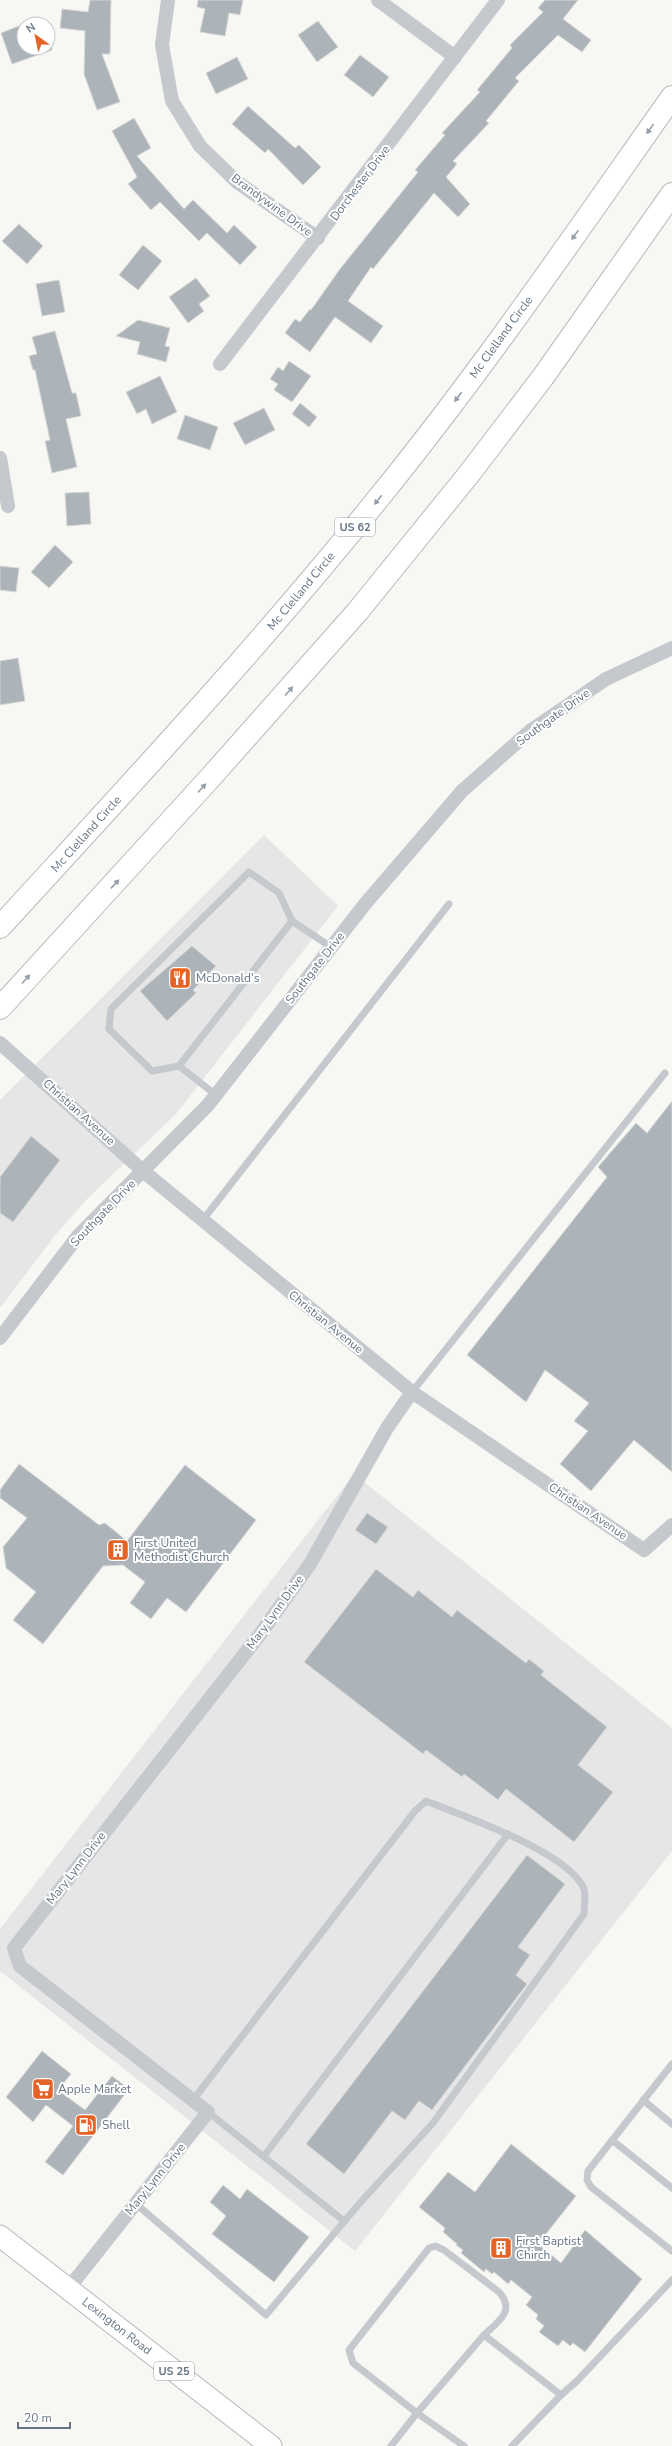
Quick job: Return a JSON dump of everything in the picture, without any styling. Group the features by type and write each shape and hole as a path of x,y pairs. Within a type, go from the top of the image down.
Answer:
{"highway":[{"name":"Mc Clelland Circle","path":"0,927 214,692 376,502 483,363 672,97"},
{"path":"0,1008 185,807 358,611 465,479 543,377 672,194"}],"main road":[{"name":"Lexington Road","path":"0,2236 271,2446"}],"street":[{"name":"Brandywine Drive","path":"168,0 162,45 172,101 200,146 237,182 318,238"},
{"path":"378,0 455,57"},
{"name":"Dorchester Drive","path":"220,364 318,238 498,0"},
{"path":"0,458 8,506"},
{"name":"Southgate Drive","path":"0,1338 78,1236 216,1095 331,947 462,791 530,731 606,679 672,648"},
{"name":"Christian Avenue","path":"0,1043 143,1171 202,1221 412,1392 644,1550 672,1525"},
{"name":"Mary Lynn Drive","path":"68,2289 208,2112 20,1966 14,1948 261,1633 310,1564 387,1428 412,1392"}],"lane":[{"path":"292,921 179,1066 152,1071 109,1029 111,1009 249,872 279,893 292,921 331,947"},
{"path":"202,1221 449,904"},
{"path":"179,1066 216,1095"},
{"path":"412,1392 665,1072"},
{"path":"136,2204 266,2315 344,2221 433,2122 584,1914 584,1889 566,1867 508,1834 426,1801 415,1811 193,2100"},
{"path":"264,2156 508,1834"},
{"path":"672,2064 588,2172 587,2180 592,2187 672,2251"},
{"path":"643,2100 672,2124"},
{"path":"208,2112 344,2221"},
{"path":"612,2140 672,2188"},
{"path":"390,2446 417,2413 484,2335 501,2319 507,2307 506,2300 499,2292 444,2250 435,2246 429,2248 349,2350 353,2364 417,2413 464,2446"},
{"path":"512,2446 561,2395 577,2381 672,2280"},
{"path":"484,2335 561,2395"}],"shaded area":[{"path":"264,835 338,906 176,1114 88,1198 57,1233 0,1308 0,1100"},
{"path":"354,1474 672,1728 672,1851 355,2251 0,1971 0,1929"}],"building":[{"path":"90,0 111,0 110,54 102,54 120,102 97,110 84,74 85,31 60,28 62,9 88,12"},
{"path":"198,0 243,0 240,15 229,13 225,36 200,32 205,9 197,7"},
{"path":"545,0 578,0 563,19 591,40 582,52 558,35 515,78 519,81 486,121 489,123 453,161 457,164 446,177 470,204 458,217 434,193 373,269 371,267 348,301 383,326 371,343 335,317 310,352 285,333 295,319 300,322 310,309 311,310 340,269 418,172 415,170 445,135 442,133 480,92 477,90 512,48 510,45 543,12 538,8"},
{"path":"318,21 338,47 317,62 298,35"},
{"path":"16,27 16,56 35,56 12,64 1,33"},
{"path":"360,55 389,77 373,97 344,75"},
{"path":"237,57 248,79 216,94 206,73"},
{"path":"248,106 295,148 299,145 321,167 303,185 268,149 265,153 232,124"},
{"path":"134,118 151,148 137,156 184,209 193,200 227,233 234,225 257,247 240,265 207,233 199,241 160,202 151,210 128,184 137,177 112,131"},
{"path":"19,224 43,246 27,264 2,241"},
{"path":"143,245 162,261 138,290 119,275"},
{"path":"196,278 210,296 199,304 204,311 188,323 169,297"},
{"path":"59,280 65,312 42,316 36,284"},
{"path":"138,320 170,328 165,346 170,347 166,362 137,354 140,342 116,336"},
{"path":"55,331 72,393 76,393 81,416 66,419 77,467 52,473 45,441 50,440 35,370 33,370 29,356 37,354 32,337"},
{"path":"289,361 311,376 292,402 274,390 278,384 270,379 278,367 283,371"},
{"path":"160,376 177,412 152,424 146,409 137,414 126,392"},
{"path":"300,403 317,417 309,427 292,414"},
{"path":"264,408 275,430 245,445 233,423"},
{"path":"185,415 218,427 210,450 177,439"},
{"path":"89,492 91,524 67,526 65,493"},
{"path":"55,545 73,562 49,588 31,572"},
{"path":"0,566 19,568 16,592 0,590"},
{"path":"18,658 25,701 0,705 0,661"},
{"name":"McDonald's","path":"192,946 216,966 193,990 196,993 167,1021 140,991"},
{"path":"672,1101 672,1472 634,1440 591,1491 560,1464 588,1431 574,1421 589,1403 545,1370 526,1402 467,1355 607,1177 598,1167 636,1123 647,1133"},
{"path":"31,1136 60,1160 13,1222 0,1213 0,1177"},
{"name":"First United Methodist Church","path":"19,1464 99,1525 105,1523 127,1541 185,1465 256,1520 186,1612 167,1598 151,1619 130,1603 145,1582 123,1565 103,1566 43,1644 13,1620 36,1592 6,1568 3,1547 27,1518 0,1498 0,1490"},
{"path":"367,1513 388,1527 376,1544 355,1530"},
{"path":"376,1569 413,1597 418,1590 452,1617 457,1610 526,1663 529,1659 544,1671 541,1675 607,1727 578,1765 613,1792 574,1842 506,1789 498,1800 464,1774 462,1777 426,1750 423,1754 304,1662"},
{"path":"527,1855 565,1884 518,1947 530,1955 516,1975 527,1984 432,2110 419,2101 405,2120 392,2111 344,2174 306,2144"},
{"path":"42,2051 71,2074 58,2090 85,2110 112,2076 129,2089 63,2175 45,2162 73,2126 46,2105 33,2122 6,2097"},
{"name":"First Baptist Chirch","path":"511,2144 576,2196 538,2244 561,2263 585,2230 642,2279 585,2352 573,2343 570,2346 563,2340 558,2346 539,2332 544,2326 536,2319 538,2315 526,2305 532,2297 511,2280 508,2284 494,2272 492,2274 486,2269 484,2272 461,2253 463,2250 443,2232 445,2228 419,2207 448,2172 475,2192"},
{"path":"223,2185 240,2199 247,2189 309,2237 274,2282 212,2234 226,2216 210,2202"}],"place":[{"name":"McDonald's","path":"180,978"},
{"name":"First United Methodist Church","path":"118,1550"},
{"name":"Apple Market","path":"43,2089"},
{"name":"Shell","path":"86,2125"},
{"name":"First Baptist Chirch","path":"501,2248"}]}
